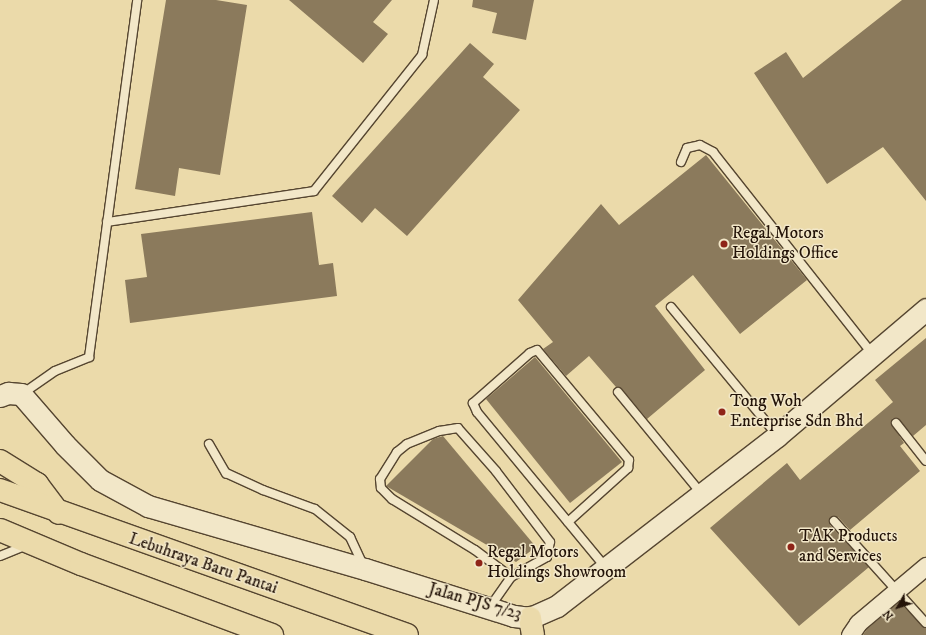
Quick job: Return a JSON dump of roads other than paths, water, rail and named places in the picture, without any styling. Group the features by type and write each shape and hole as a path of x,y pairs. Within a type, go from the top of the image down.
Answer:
{"highway":[{"path":"0,461 37,484 59,513"},
{"name":"Lebuhraya Baru Pantai","path":"0,490 59,513 407,635"},
{"path":"0,530 81,564 272,635"}],"street":[{"name":"Jalan PJS 7/23","path":"21,394 65,445 100,480 148,506 365,569 514,616 531,626 777,436 872,353 926,309"},
{"path":"0,396 8,393 21,394"},
{"path":"850,635 858,623 926,566"}],"lane":[{"path":"21,394 55,370 89,357 138,0"},
{"path":"107,222 314,191 422,55 434,0"},
{"path":"681,162 687,148 700,145 713,152 872,353"},
{"path":"670,308 777,436"},
{"path":"568,522 628,468 629,460 537,350 530,353 473,403 477,412 606,568"},
{"path":"618,392 701,494"},
{"path":"896,423 926,461"},
{"path":"489,608 512,577 547,556 550,542 510,488 458,428 439,430 407,444 397,452 380,479 381,488 388,496 512,577"},
{"path":"209,444 226,473 263,490 315,508 350,537 365,569"},
{"path":"834,521 926,623"},
{"path":"0,556 34,543"}],"place":[{"name":"Regal Motors Holdings Office","path":"724,244"},
{"name":"Tong Woh Enterprise Sdn Bhd","path":"722,412"},
{"name":"TAK Products and Services","path":"791,547"},
{"name":"Regal Motors Holdings Showroom","path":"479,563"}]}
